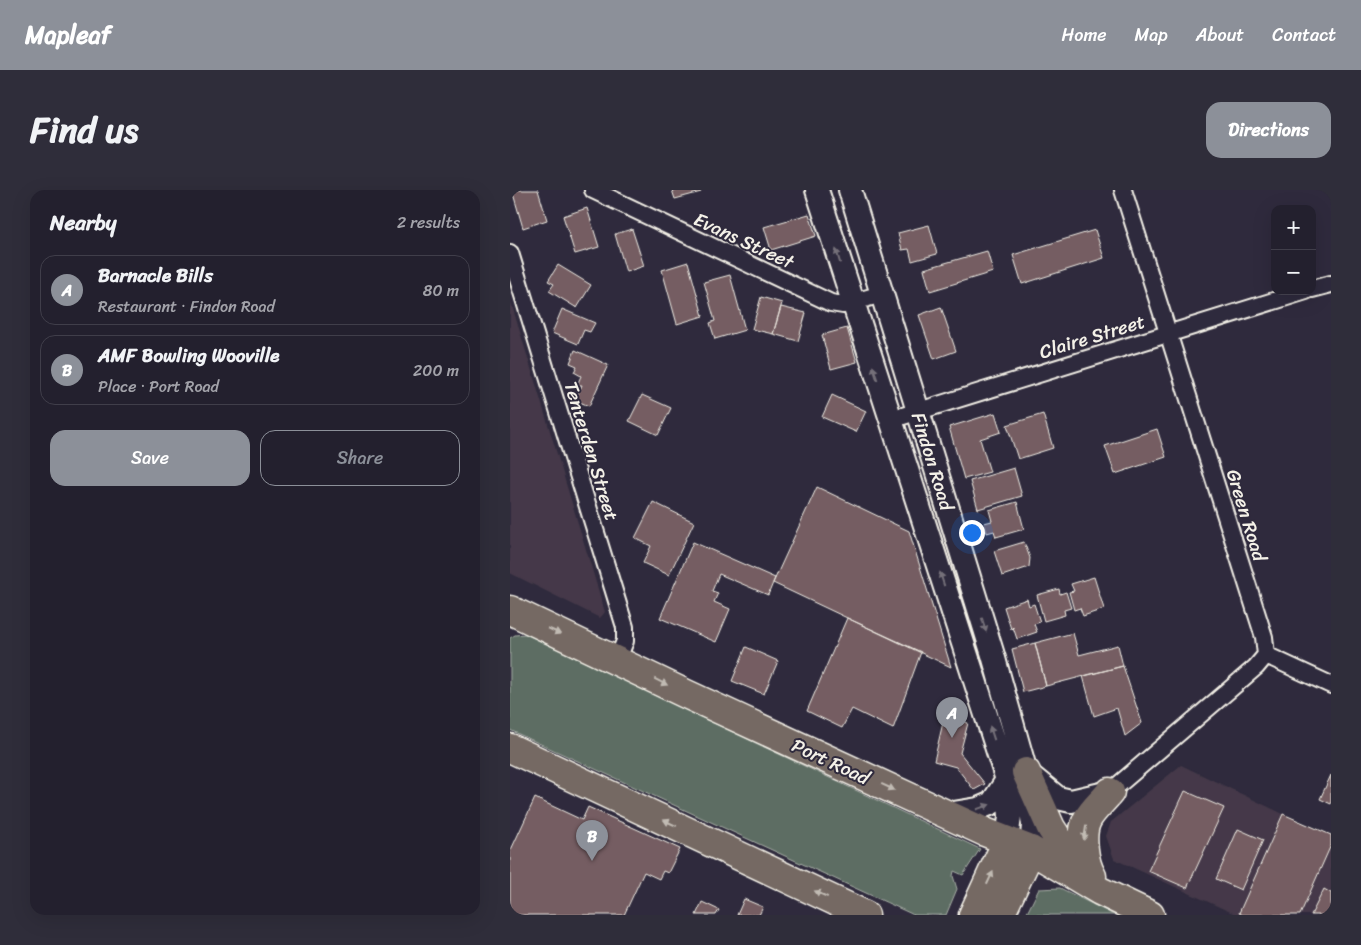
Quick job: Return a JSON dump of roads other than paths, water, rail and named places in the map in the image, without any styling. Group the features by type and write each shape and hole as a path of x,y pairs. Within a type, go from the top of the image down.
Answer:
{"highway":[{"name":"Port Road","path":"510,611 947,814 1019,845 1100,891 1150,915"},
{"path":"510,748 866,915"},
{"path":"1016,776 1056,837 1100,891"},
{"path":"1100,891 1088,870 1082,846 1087,820 1110,792"},
{"path":"973,915 1019,845"},
{"path":"1000,915 1019,845"}],"main road":[{"name":"Findon Road","path":"817,190 890,420 1033,825 1019,845"},
{"name":"Findon Road","path":"850,190 917,412 994,655 1016,776"},
{"path":"947,814 978,809 992,803 1016,776 1058,798 1071,801 1110,792"}],"street":[{"name":"Evans Street","path":"593,190 831,303 843,305 882,294"},
{"name":"Green Road","path":"1123,190 1264,637 1266,656"},
{"name":"Tenterden Street","path":"510,253 625,627 625,641 617,661"},
{"path":"1316,288 1331,284"},
{"name":"Claire Street","path":"890,420 1293,295"},
{"path":"1110,792 1256,667 1266,656 1331,684"}],"place":[{"name":"Barnacle Bills","path":"952,738"},
{"name":"AMF Bowling Wooville","path":"592,861"}]}
